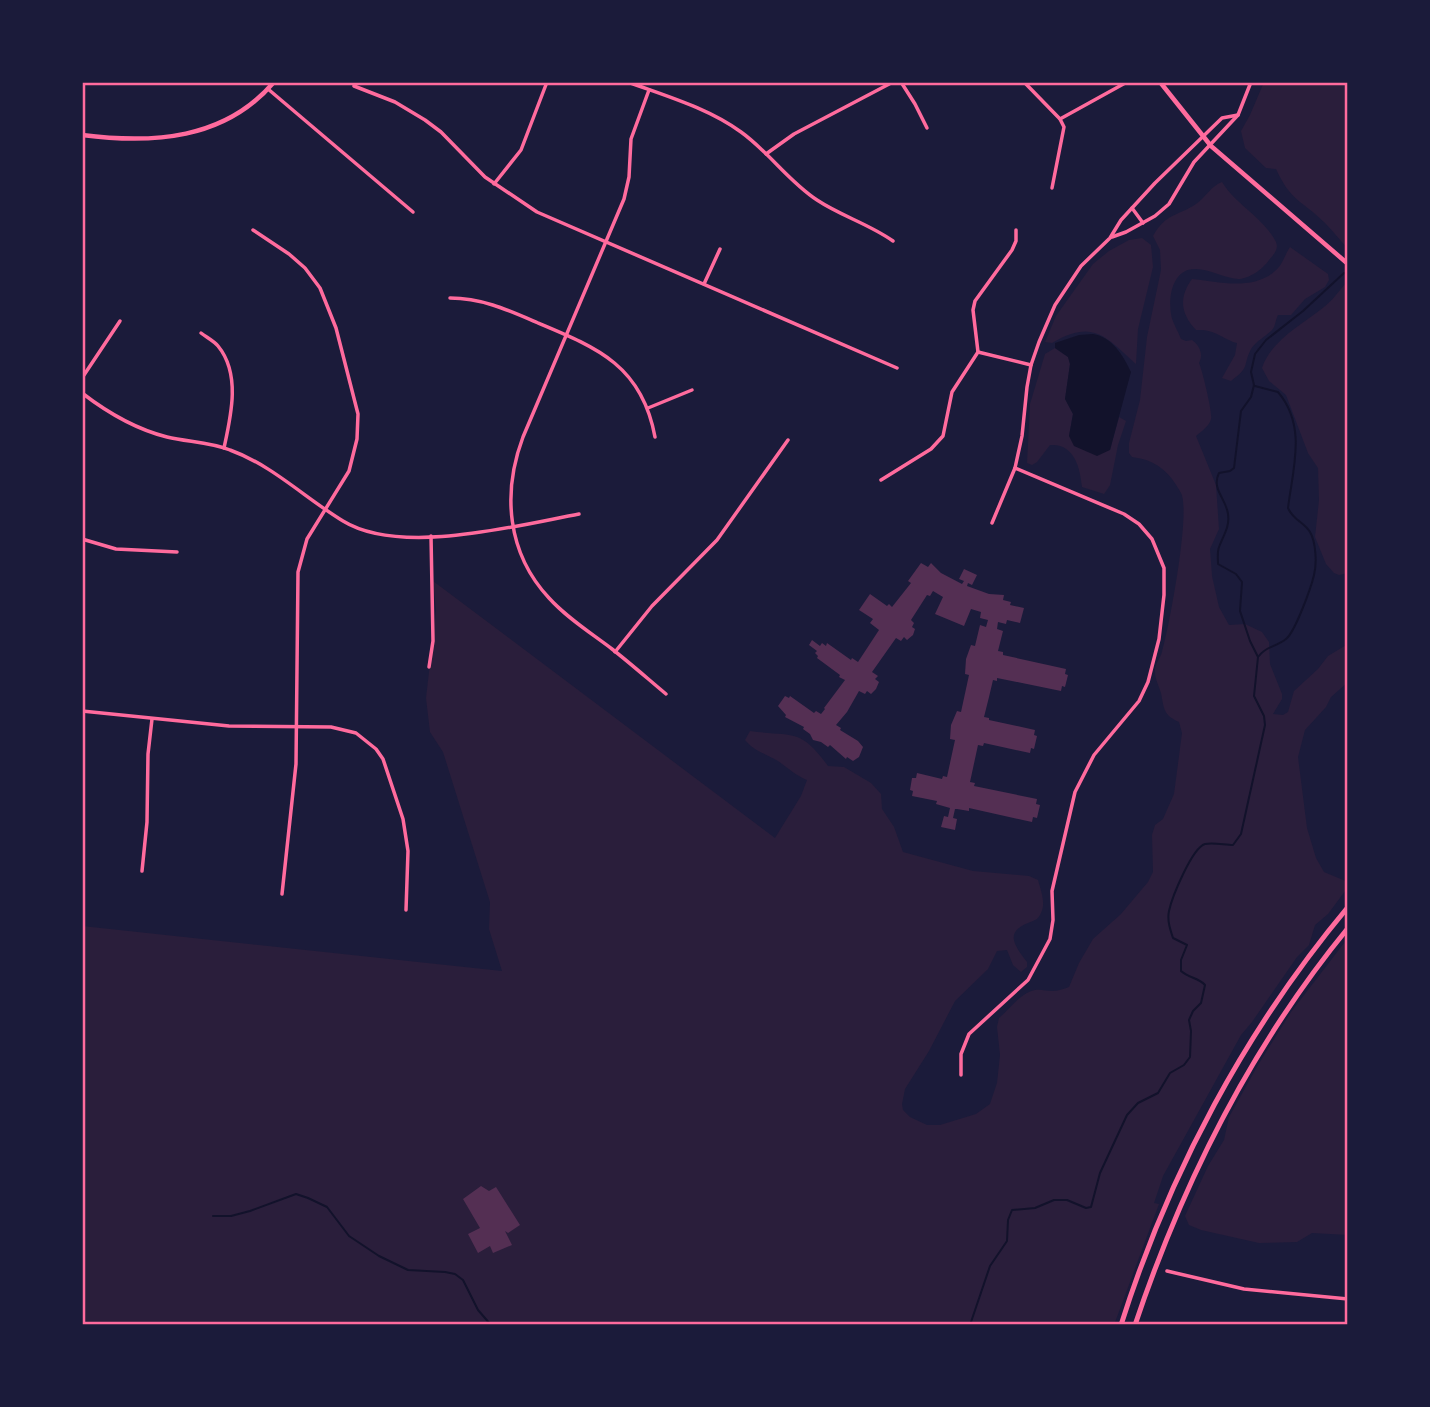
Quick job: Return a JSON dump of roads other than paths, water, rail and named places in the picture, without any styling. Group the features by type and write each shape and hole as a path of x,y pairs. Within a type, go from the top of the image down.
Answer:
{"main road":[{"path":"82,135 155,139 195,133 225,122 274,82"},
{"path":"1160,82 1211,146 1348,264"},
{"path":"1121,1325 1163,1212 1219,1096 1272,1010 1348,907"},
{"path":"1135,1325 1169,1231 1223,1117 1287,1011 1348,928"}],"street":[{"path":"494,184 521,150 547,82"},
{"path":"628,82 723,120 742,132 798,186 818,201 849,218 873,227 893,241"},
{"path":"766,154 794,134 893,82"},
{"path":"901,82 927,128"},
{"path":"1024,82 1060,119 1064,130 1052,188"},
{"path":"1060,119 1127,82"},
{"path":"1110,238 1143,223 1169,204 1194,162 1238,115 1251,82"},
{"path":"354,86 395,102 425,120 494,184 537,212 897,368"},
{"path":"268,89 413,212"},
{"path":"649,90 632,139 627,189 515,457 510,490 512,527 524,562 540,588 563,612 666,694"},
{"path":"992,523 1015,468 1031,365 1055,305 1081,266 1110,238 1117,225 1155,183 1222,118 1238,115"},
{"path":"1132,208 1143,223"},
{"path":"253,230 305,268 320,289 333,317 356,397 358,427 355,451 342,487 307,539 298,572 296,764 282,894"},
{"path":"881,480 937,444 945,429 952,392 978,352 973,320 975,301 1012,250 1016,241 1016,230"},
{"path":"704,284 720,249"},
{"path":"450,298 470,298 494,304 600,351 617,364 636,386 648,408 655,437"},
{"path":"82,378 120,321"},
{"path":"201,333 220,349 231,379 231,414 224,448"},
{"path":"978,352 1031,365"},
{"path":"648,408 692,390"},
{"path":"82,393 109,412 143,430 224,448 258,463 343,521 371,534 457,536 579,514"},
{"path":"615,652 646,613 717,540 788,440"},
{"path":"961,1075 961,1054 969,1034 1028,980 1050,939 1054,920 1052,891 1075,792 1094,755 1144,691 1159,639 1164,595 1162,559 1152,538 1139,524 1124,514 1015,468"},
{"path":"429,667 433,641 431,536"},
{"path":"82,539 116,549 177,552"},
{"path":"82,711 229,726 331,727 356,733 376,749 383,760 407,838 406,910"},
{"path":"142,871 152,719"},
{"path":"1167,1271 1244,1289 1348,1299"}],"waterway":[{"path":"970,1325 990,1266 1007,1241 1008,1220 1012,1210 1035,1208 1054,1200 1067,1200 1086,1208 1091,1207 1100,1173 1127,1115 1138,1103 1158,1093 1170,1073 1184,1065 1190,1057 1189,1020 1201,1003 1205,985 1181,971 1181,960 1187,945 1173,938 1169,911 1183,874 1200,847 1208,843 1233,845 1241,834 1265,725 1264,716 1254,696 1258,657 1240,611 1242,582 1236,574 1218,564 1218,549 1228,519 1217,479 1219,473 1234,468 1241,411 1251,397 1254,385 1251,372 1255,354 1266,340 1303,311 1344,273"},
{"path":"1255,386 1278,392 1293,419 1296,448 1288,508 1310,532 1316,559 1312,581 1290,635 1259,656"},
{"path":"213,1216 231,1216 250,1211 296,1194 308,1198 327,1207 349,1236 379,1256 408,1270 455,1274 463,1280 478,1310 491,1325"}]}
